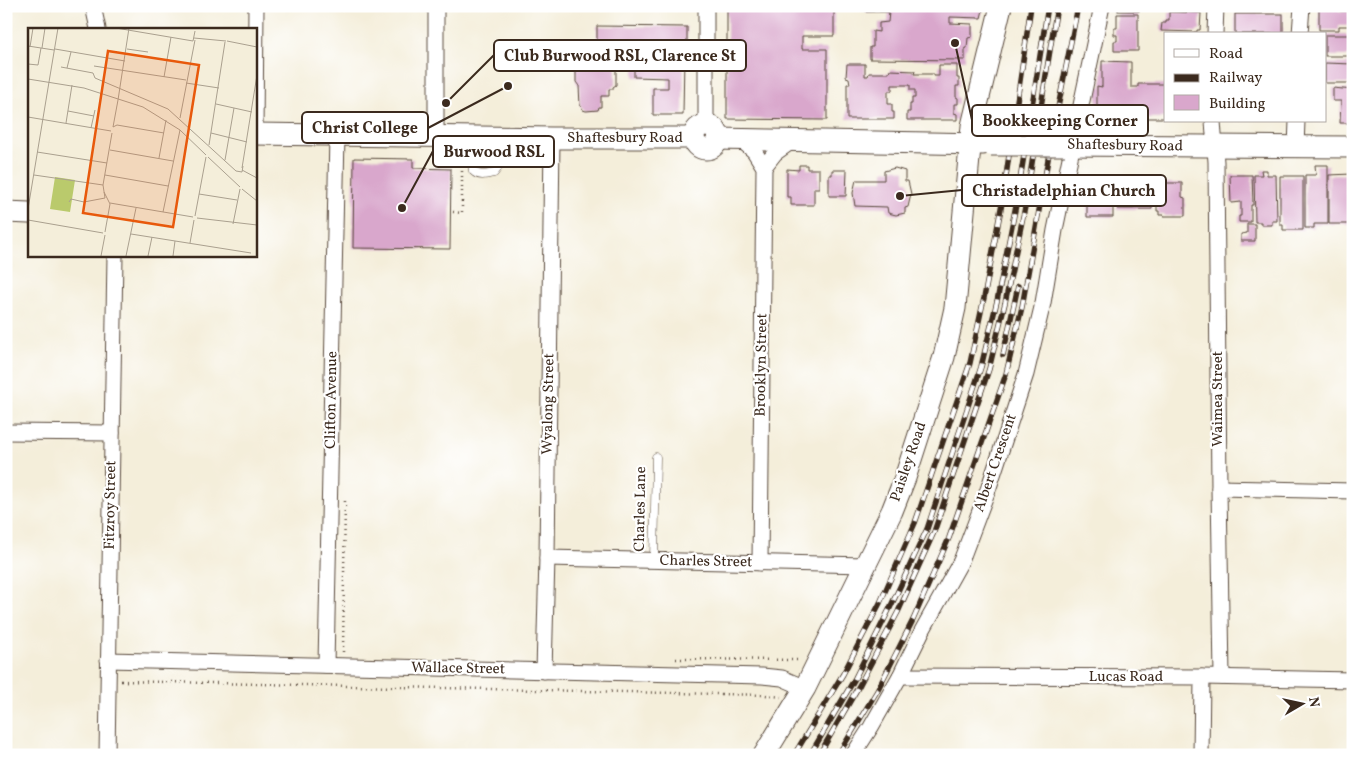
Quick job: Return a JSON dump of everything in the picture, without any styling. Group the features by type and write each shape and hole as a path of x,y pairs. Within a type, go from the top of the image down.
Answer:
{"main road":[{"name":"Paisley Road","path":"764,755 798,685 866,565 906,478 944,357 954,308 969,143 1001,6"},
{"name":"Shaftesbury Road","path":"256,134 510,138 706,135 742,140 792,141 1069,146 1353,147"},
{"path":"6,212 28,213"}],"street":[{"path":"93,6 98,28"},
{"path":"256,6 256,28"},
{"path":"436,6 436,136"},
{"path":"706,6 706,135"},
{"name":"Albert Crescent","path":"853,755 900,676 922,631 961,561 989,487 1023,384 1042,303 1069,146 1102,6"},
{"path":"1215,32 1216,6"},
{"path":"1300,32 1302,6"},
{"name":"Waimea Street","path":"1214,122 1222,677"},
{"path":"1296,147 1297,122"},
{"name":"Clifton Avenue","path":"326,665 338,135"},
{"name":"Wyalong Street","path":"544,671 552,138"},
{"path":"742,140 760,158 764,167 775,152 792,141"},
{"name":"Brooklyn Street","path":"760,563 764,167"},
{"name":"Fitzroy Street","path":"107,755 115,256"},
{"path":"6,432 112,433"},
{"path":"1219,488 1353,491"},
{"name":"Charles Street","path":"547,558 866,565"},
{"name":"Wallace Street","path":"108,660 762,676 782,678 798,685"},
{"name":"Lucas Road","path":"900,676 1222,677 1353,680"},
{"path":"1201,755 1202,677"}],"lane":[{"path":"470,137 472,171 477,175 494,173 510,138"},
{"name":"Charles Lane","path":"654,561 656,457"}],"path":[{"path":"453,212 462,213 462,169 465,166"},
{"path":"343,652 345,492"},
{"path":"121,681 782,697 798,685 802,660 672,659"}],"building":[{"path":"727,6 834,6 834,36 802,36 802,49 827,49 827,120 727,119"},
{"path":"866,6 984,6 981,18 950,17 950,23 972,24 972,37 968,38 965,60 870,59 870,47 873,47 873,31 879,32 879,23 888,22 889,12 866,12"},
{"path":"1118,6 1139,6 1139,11 1118,11"},
{"path":"1167,6 1201,6 1201,10 1167,10"},
{"path":"1240,6 1272,6 1272,10 1240,11"},
{"path":"1319,7 1339,7 1339,11 1350,11 1350,26 1339,26 1339,30 1319,30"},
{"path":"1169,12 1201,13 1200,30 1197,30 1197,32 1161,31 1162,23 1166,23 1166,20 1169,20"},
{"path":"1117,14 1138,14 1138,51 1114,51 1114,41 1117,41 1117,35 1114,35 1114,28 1117,28"},
{"path":"1235,14 1283,14 1283,32 1235,32"},
{"path":"597,26 687,27 687,46 597,45"},
{"path":"1326,35 1353,35 1353,56 1326,56"},
{"path":"663,57 684,57 683,115 653,115 653,88 668,88 668,78 634,77 634,58 647,58 646,63 663,63"},
{"path":"586,58 607,58 616,68 616,85 613,89 609,89 609,96 601,96 601,107 598,110 586,111 580,106 579,86 576,82 576,66"},
{"path":"1102,61 1131,62 1131,87 1138,87 1138,84 1164,84 1164,118 1130,118 1126,117 1126,115 1102,114 1097,109 1097,86 1102,87"},
{"path":"1326,63 1353,64 1353,83 1326,83"},
{"path":"847,64 865,64 865,76 868,76 869,73 889,73 890,70 915,71 914,74 934,74 934,76 939,76 939,65 957,65 959,86 956,86 956,97 958,98 958,104 954,104 954,113 957,114 957,120 907,120 907,112 910,112 912,98 915,98 915,90 910,90 910,85 892,85 892,91 888,91 888,104 892,104 894,119 847,119 847,84 850,84 849,78 846,77"},
{"path":"1333,88 1353,90 1353,123 1340,123 1341,101 1333,101"},
{"path":"354,158 413,159 413,168 451,169 450,249 353,248"},
{"path":"799,165 807,165 807,169 819,169 819,188 814,188 814,205 791,205 791,197 787,197 787,169 799,170"},
{"path":"1315,165 1328,165 1328,224 1314,224 1314,228 1305,228 1305,175 1316,175"},
{"path":"895,168 905,171 905,181 908,181 911,194 908,207 905,208 905,213 896,215 888,213 887,207 855,206 853,193 856,180 884,180 884,171"},
{"path":"832,170 847,170 846,196 829,196 829,175 832,175"},
{"path":"1261,170 1267,170 1267,175 1276,175 1277,221 1272,221 1272,225 1261,225 1261,222 1255,222 1254,175 1262,175"},
{"path":"1352,174 1353,224 1329,224 1329,175"},
{"path":"1230,175 1252,175 1253,205 1251,205 1251,222 1239,222 1241,202 1231,203"},
{"path":"1280,176 1303,176 1303,230 1283,230 1283,225 1280,225"},
{"path":"1091,183 1113,183 1113,217 1087,217 1087,201 1091,201"},
{"path":"1117,183 1153,184 1152,209 1117,209"},
{"path":"1157,183 1182,183 1182,197 1185,198 1185,216 1159,215 1159,211 1157,211"},
{"path":"1247,224 1255,224 1255,241 1241,241 1241,234 1247,233"}],"railway":[{"path":"794,755 843,674 880,603 915,523 970,363 1002,203 1031,6"},
{"path":"810,755 854,680 927,529 981,367 997,301 1016,205 1048,6"},
{"path":"819,755 860,684 898,612 934,532 989,369 1025,207 1057,6"},
{"path":"838,755 877,691 913,620 949,538 1006,374 1022,307 1050,148 1078,6"},
{"path":"1003,355 1018,286"}],"place":[{"name":"Bookkeeping Corner","path":"955,43"},
{"name":"Christ College","path":"508,86"},
{"name":"Club Burwood RSL, Clarence St","path":"446,103"},
{"name":"Christadelphian Church","path":"900,196"},
{"name":"Burwood RSL","path":"402,208"}]}
